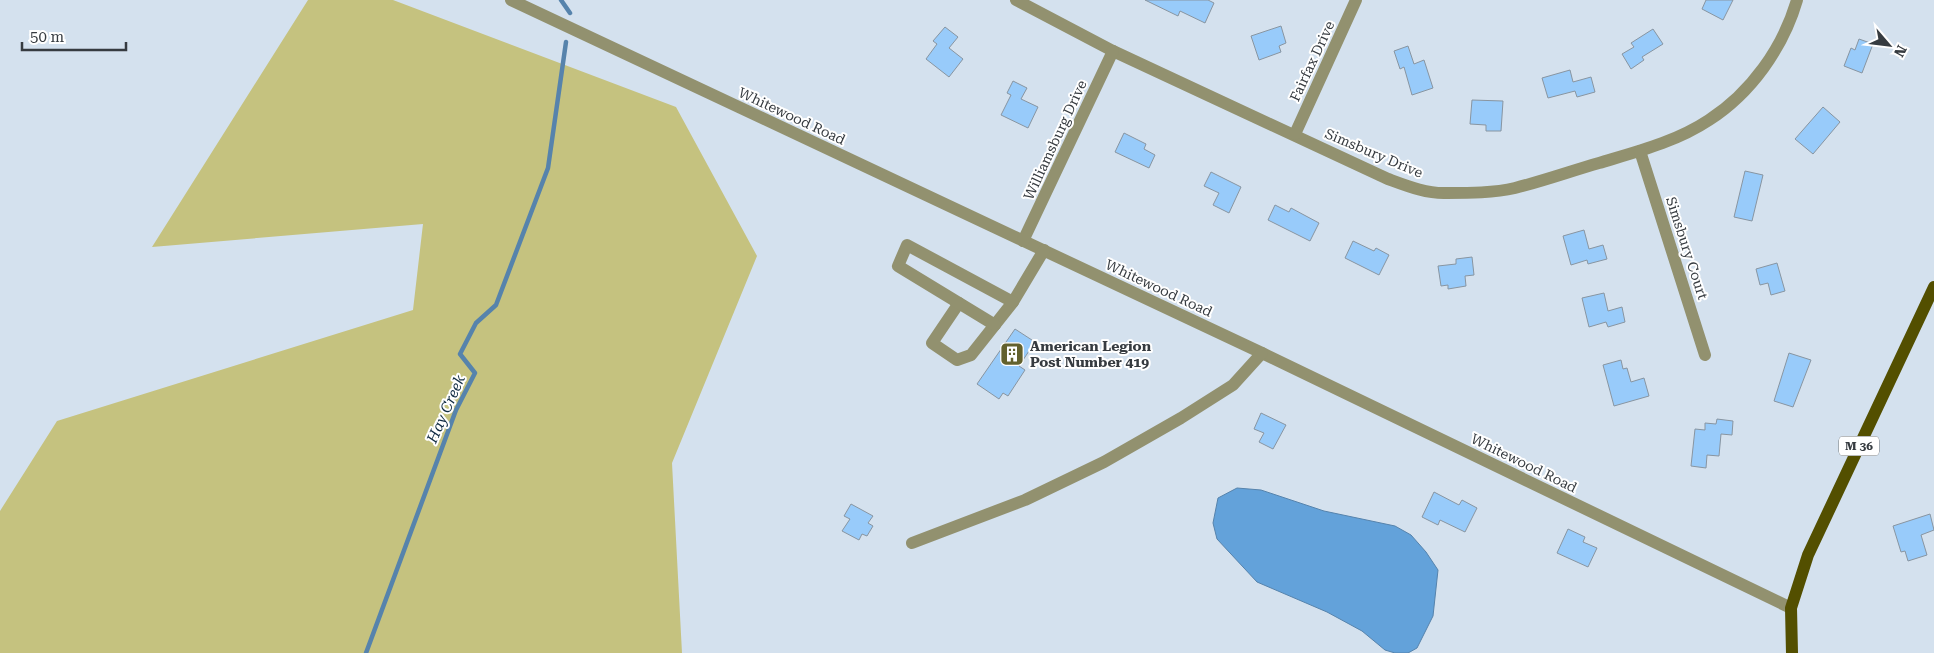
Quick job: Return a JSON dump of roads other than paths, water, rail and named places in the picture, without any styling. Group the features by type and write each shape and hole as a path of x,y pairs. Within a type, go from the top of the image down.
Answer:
{"main road":[{"name":"M 36","path":"1792,653 1791,608 1808,555 1934,287"}],"street":[{"name":"Whitewood Road","path":"511,0 1262,353 1791,608"},
{"name":"Simsbury Drive","path":"1016,0 1113,51 1388,178 1415,189 1445,194 1514,188 1640,151 1676,138 1700,125 1731,103 1760,74 1779,44 1797,0"},
{"name":"Fairfax Drive","path":"1295,134 1356,0"},
{"name":"Williamsburg Drive","path":"1023,241 1113,51"},
{"name":"Simsbury Court","path":"1640,151 1705,355"},
{"path":"995,325 898,266 908,245 1013,302"},
{"path":"959,303 932,343 957,360 971,355 995,325 1013,302 1044,250"},
{"path":"912,543 1025,500 1104,462 1233,385 1262,353"}],"water":[{"path":"1237,488 1261,490 1324,511 1395,526 1411,535 1438,570 1433,616 1417,648 1408,653 1395,653 1385,650 1362,631 1327,612 1257,582 1217,539 1213,523 1218,498"}],"waterway":[{"name":"Hay Creek","path":"561,0 570,13"},
{"name":"Hay Creek","path":"366,653 456,410 475,373 460,354 476,323 496,305 548,168 566,42"}],"place":[{"name":"American Legion Post Number 419","path":"1012,354"}]}
